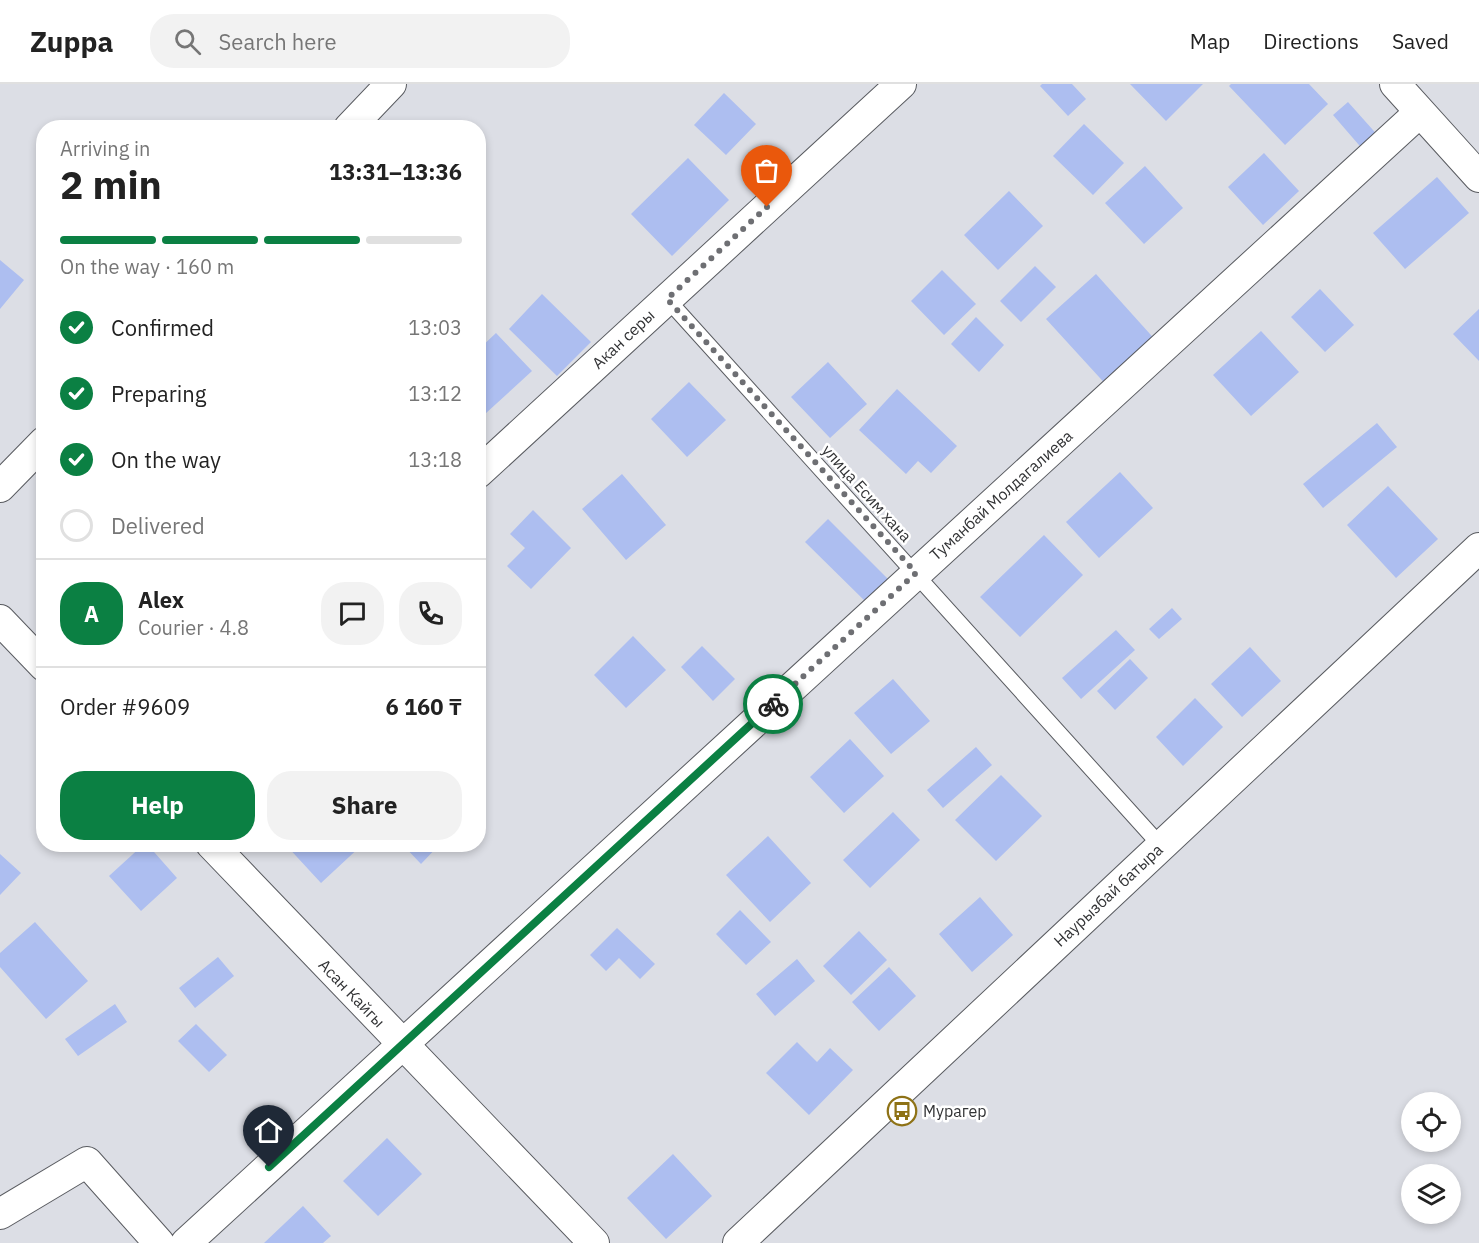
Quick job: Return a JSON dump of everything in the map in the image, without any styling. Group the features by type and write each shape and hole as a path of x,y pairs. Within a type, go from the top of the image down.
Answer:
{"street":[{"path":"357,120 391,84"},
{"name":"Акан серы","path":"486,466 901,84"},
{"path":"1395,84 1479,177"},
{"name":"Туманбай Молдагалиева","path":"186,1243 1420,112"},
{"path":"0,487 36,450"},
{"name":"Наурызбай батыра","path":"738,1243 1479,548"},
{"path":"0,620 36,658"},
{"name":"Асан Кайгы","path":"219,852 594,1243"},
{"path":"0,1214 87,1162 159,1243"}],"lane":[{"name":"улица Есим хана","path":"667,299 1161,846"}],"building":[{"path":"1042,84 1072,84 1086,99 1068,116 1040,86"},
{"path":"1130,84 1203,84 1166,121"},
{"path":"1231,84 1309,84 1328,104 1285,145 1229,86"},
{"path":"724,93 756,124 726,155 694,125"},
{"path":"1348,102 1381,139 1365,152 1333,115"},
{"path":"1084,124 1124,163 1093,195 1053,156"},
{"path":"1264,153 1299,191 1263,225 1228,187"},
{"path":"688,158 729,200 672,256 631,214"},
{"path":"1145,166 1183,208 1144,244 1105,203"},
{"path":"1437,177 1469,213 1405,269 1373,233"},
{"path":"1009,191 1043,226 998,270 964,235"},
{"path":"0,260 24,280 0,309"},
{"path":"1035,266 1056,287 1021,322 1000,301"},
{"path":"942,270 976,304 944,335 911,301"},
{"path":"1096,274 1159,344 1110,389 1046,319"},
{"path":"1320,289 1354,325 1325,352 1291,317"},
{"path":"542,294 591,342 557,376 509,329"},
{"path":"1479,309 1479,361 1453,334"},
{"path":"976,317 1004,345 979,372 951,344"},
{"path":"1261,331 1299,372 1251,416 1213,375"},
{"path":"496,333 532,371 486,413 486,342"},
{"path":"828,362 867,404 830,438 791,397"},
{"path":"689,382 726,420 687,457 651,419"},
{"path":"897,389 957,446 931,473 918,461 906,474 859,430"},
{"path":"1377,423 1397,447 1323,508 1303,484"},
{"path":"1120,472 1153,508 1099,558 1066,522"},
{"path":"622,474 666,525 626,560 582,509"},
{"path":"1388,486 1438,539 1396,578 1347,525"},
{"path":"533,510 571,548 531,589 507,566 525,548 510,534"},
{"path":"828,519 892,583 869,605 805,542"},
{"path":"1044,535 1083,575 1020,637 980,597"},
{"path":"1172,608 1182,619 1159,639 1149,629"},
{"path":"1116,630 1135,650 1081,699 1062,678"},
{"path":"633,636 666,670 626,708 594,675"},
{"path":"702,646 735,679 713,701 681,667"},
{"path":"1250,647 1281,681 1242,717 1211,684"},
{"path":"1130,659 1148,678 1115,710 1097,691"},
{"path":"893,679 930,721 891,754 854,713"},
{"path":"1195,698 1223,727 1183,766 1156,737"},
{"path":"850,739 884,776 844,813 810,777"},
{"path":"976,747 992,765 943,808 927,790"},
{"path":"1001,775 1042,816 996,861 955,820"},
{"path":"893,812 920,840 870,888 843,860"},
{"path":"768,836 811,883 770,922 726,875"},
{"path":"135,852 154,852 177,878 141,911 109,876"},
{"path":"292,852 354,852 321,883"},
{"path":"410,852 432,852 421,864"},
{"path":"0,854 21,873 0,895"},
{"path":"980,897 1013,935 972,972 939,934"},
{"path":"740,910 771,942 746,965 716,934"},
{"path":"35,922 88,981 46,1019 0,967 0,953"},
{"path":"617,928 655,964 640,979 619,958 606,971 590,955"},
{"path":"859,931 887,960 851,995 823,966"},
{"path":"218,957 234,976 195,1008 179,988"},
{"path":"797,959 815,981 775,1016 756,994"},
{"path":"889,967 916,996 879,1031 852,1002"},
{"path":"115,1004 127,1022 78,1056 65,1039"},
{"path":"196,1024 227,1055 209,1072 178,1041"},
{"path":"797,1042 817,1062 830,1048 853,1070 809,1115 766,1073"},
{"path":"387,1138 422,1174 378,1216 343,1181"},
{"path":"673,1154 712,1196 666,1239 627,1198"},
{"path":"303,1206 331,1236 323,1243 264,1243"}],"way so far":[{"path":"767,207 667,299 916,573 773,704"}],"place":[{"name":"Мурагер","path":"902,1111"}],"route":[{"path":"269,1167 773,704"}]}
